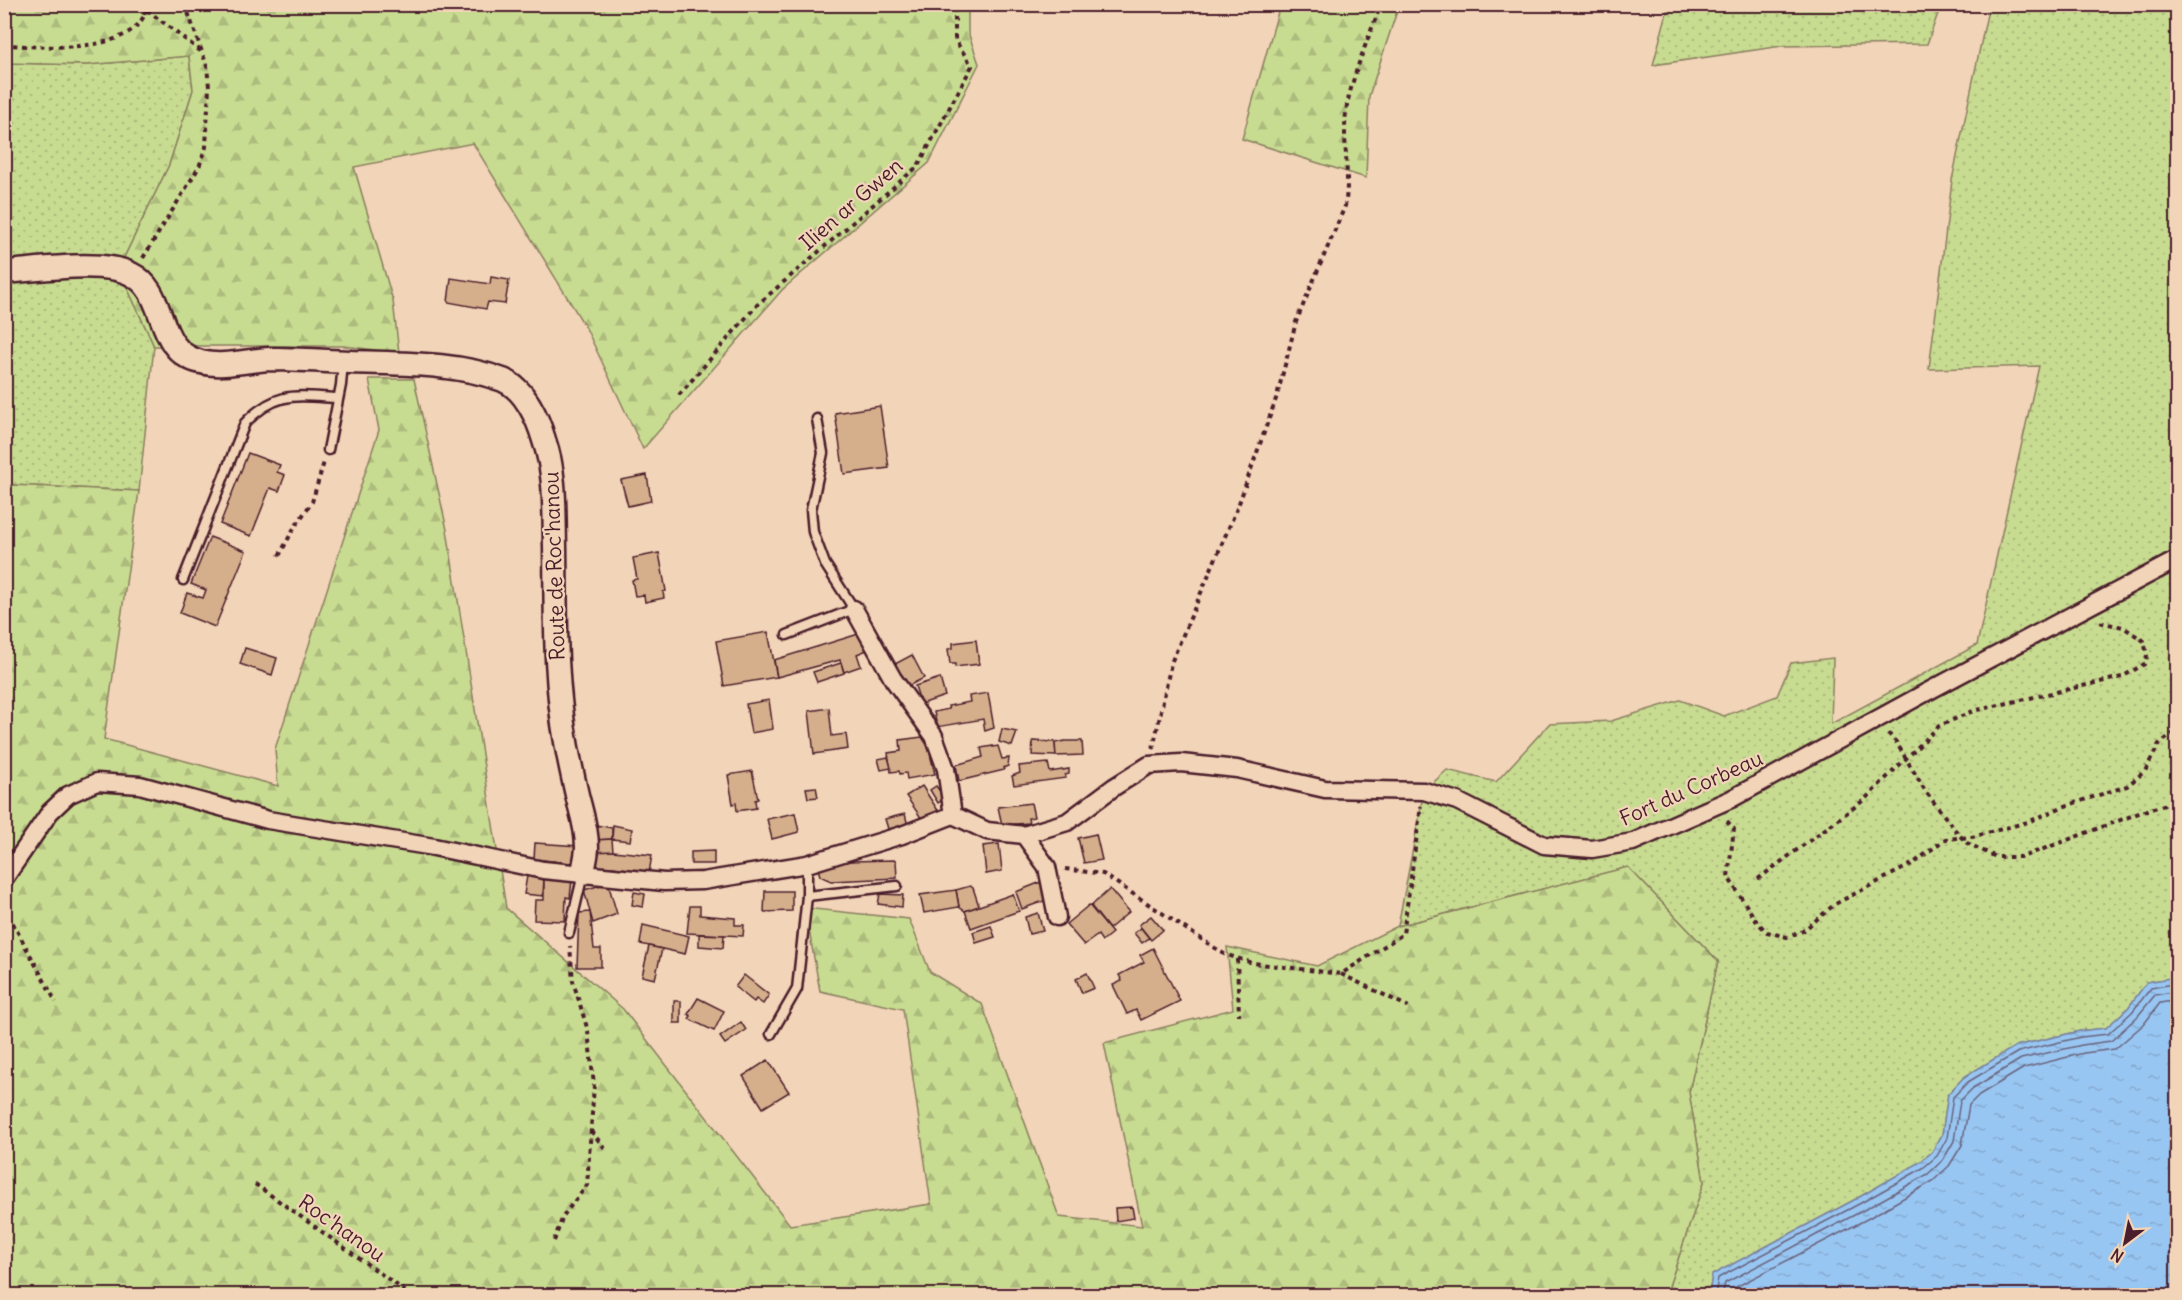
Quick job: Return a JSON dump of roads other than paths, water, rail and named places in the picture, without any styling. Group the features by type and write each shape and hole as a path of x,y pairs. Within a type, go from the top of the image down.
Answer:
{"street":[{"name":"Route de Roc'hanou","path":"4,272 82,267 112,268 133,274 146,286 155,301 169,340 182,353 199,362 216,364 269,359 451,368 507,381 523,396 545,440 553,478 559,682 566,740 584,820 587,848 583,873"},
{"name":"Fort du Corbeau","path":"1024,836 1067,822 1114,787 1149,765 1181,763 1237,769 1325,789 1424,791 1457,801 1544,845 1592,849 1633,842 1715,806 2178,560"},
{"path":"854,609 893,679 934,736 946,769 953,815"},
{"path":"4,879 50,812 68,795 97,782 140,785 267,820 434,847 543,870 664,882 703,881 807,864 902,835 953,815 987,831 1024,836 1047,867 1056,917"}],"lane":[{"path":"328,450 344,362"},
{"path":"183,580 245,423 259,409 284,397 338,398"},
{"path":"787,635 854,609 825,564 813,532 812,510 823,453 817,419"},
{"path":"771,1034 797,989 807,896 807,864"},
{"path":"569,933 583,873"},
{"path":"807,896 897,886"}],"water":[{"path":"2177,977 2177,1295 1709,1295 1712,1275 1856,1199 1919,1163 1932,1152 1942,1135 1948,1094 1964,1077 2016,1046 2080,1031 2106,1028 2128,1008 2147,982"}]}
